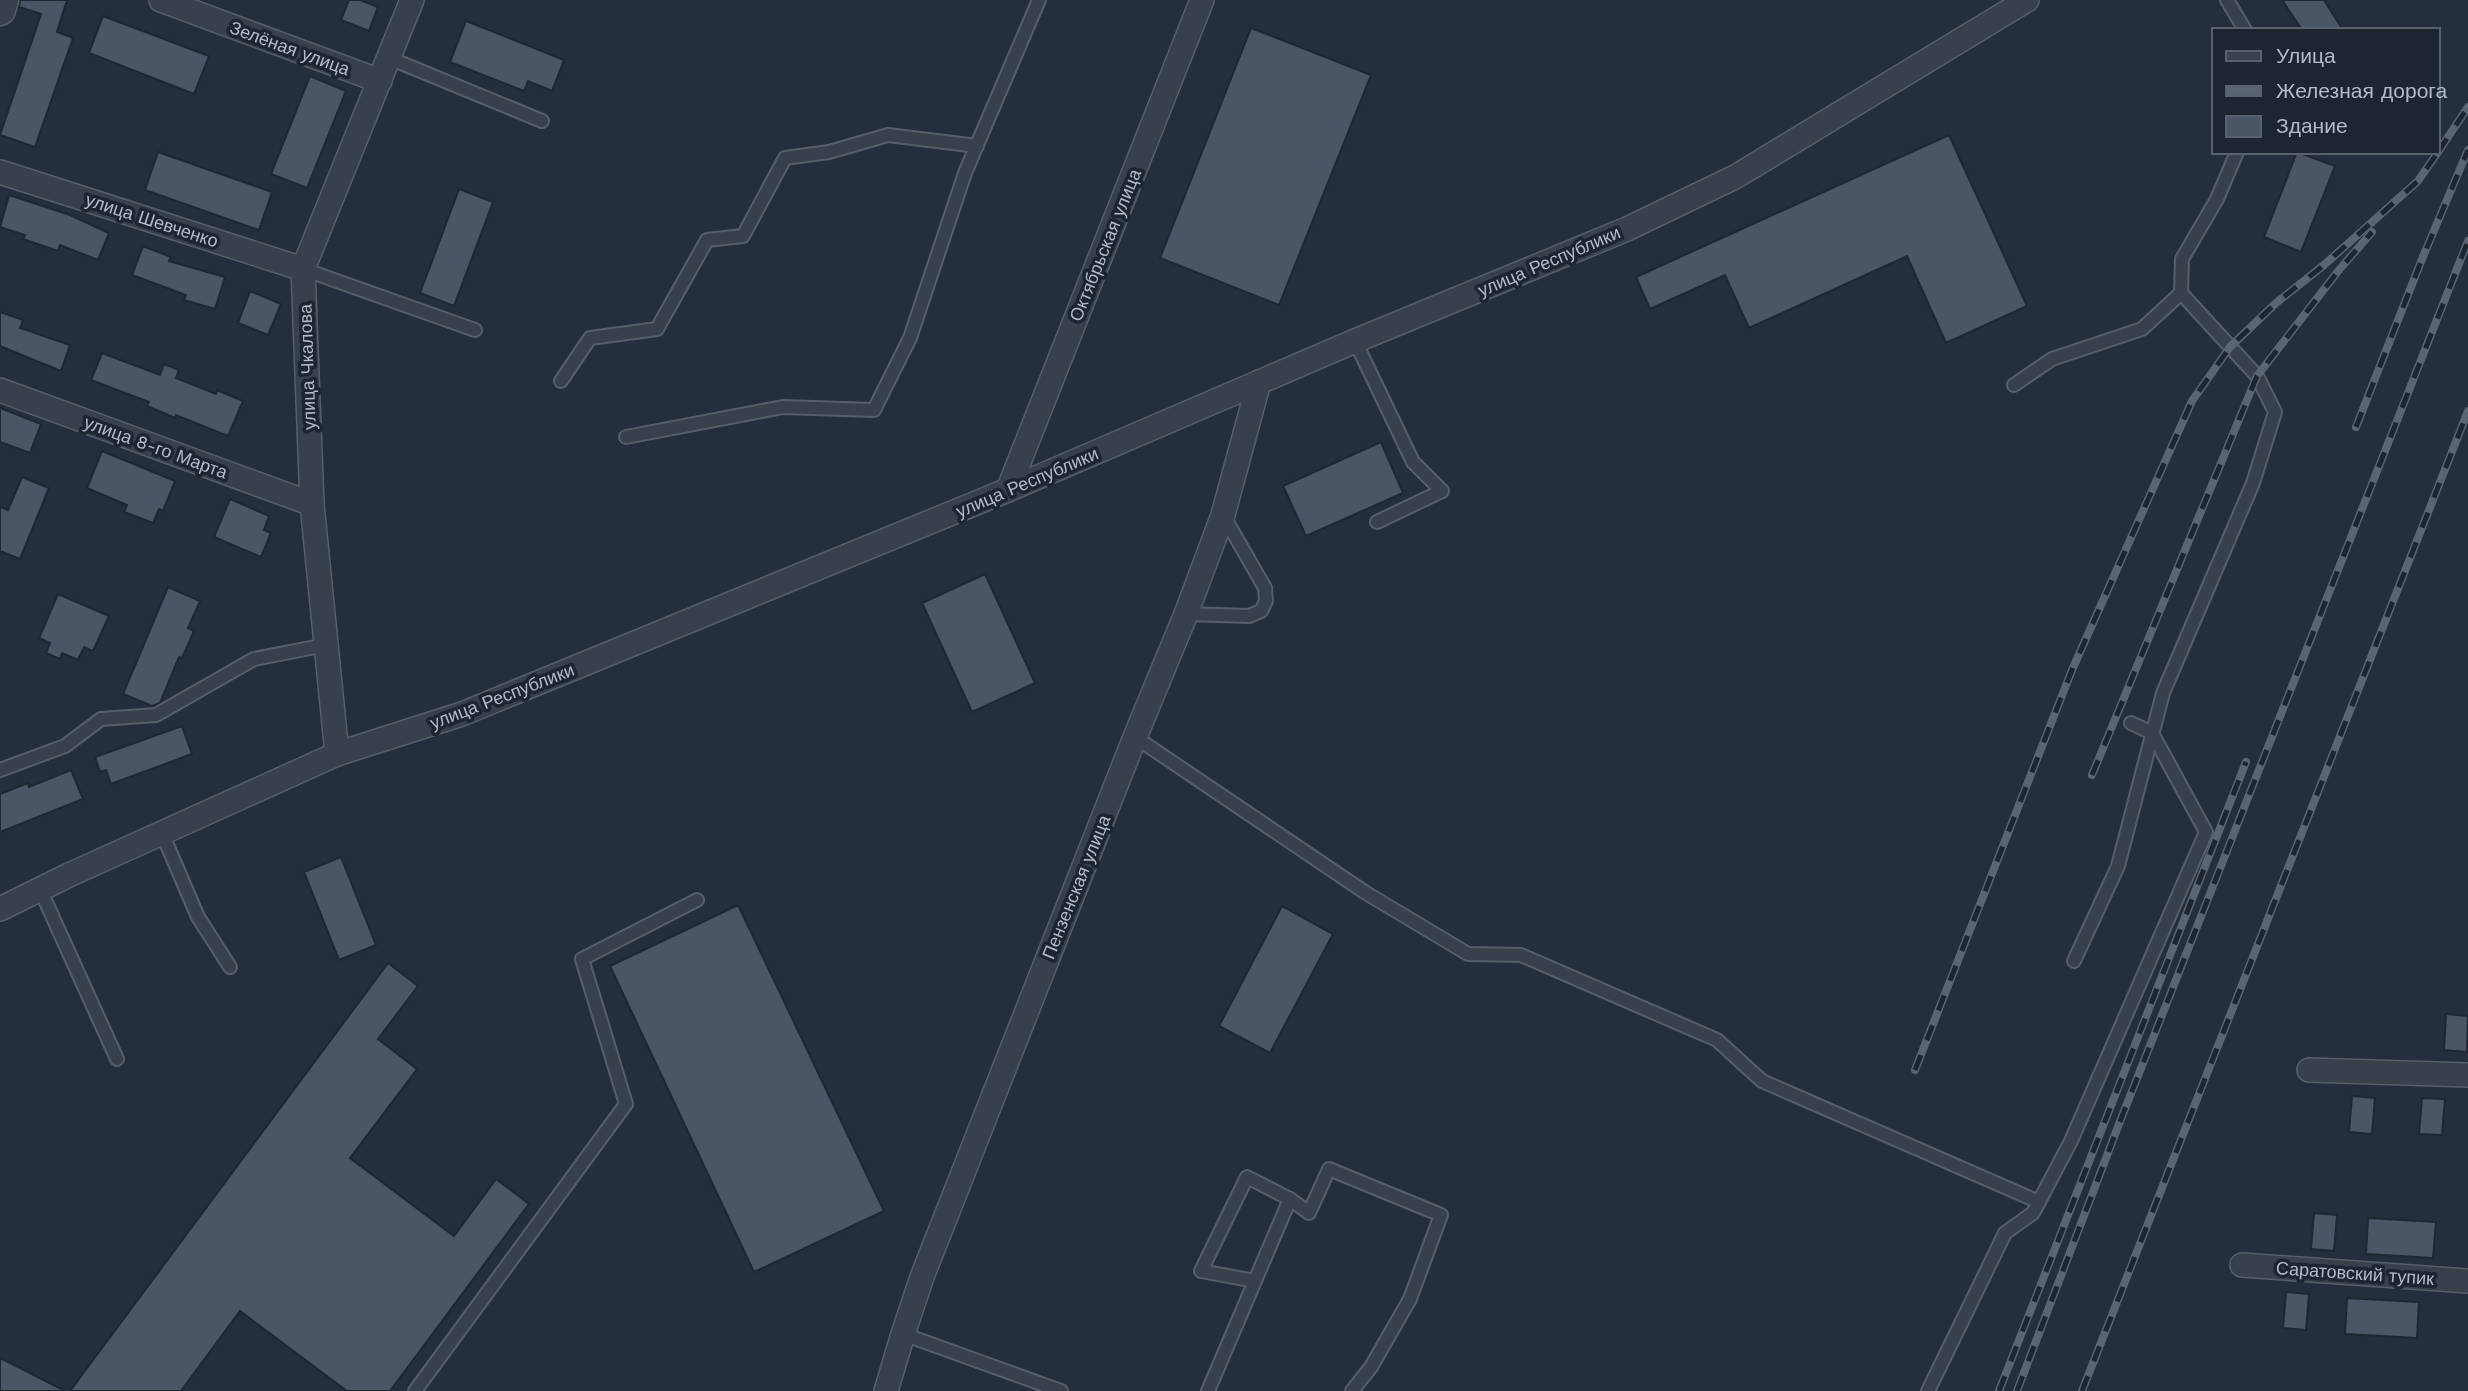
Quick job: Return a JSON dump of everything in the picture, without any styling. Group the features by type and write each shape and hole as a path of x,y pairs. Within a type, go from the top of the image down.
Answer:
{"street":[{"path":"0,10 3,0"},
{"name":"Зелёная улица","path":"161,0 380,80"},
{"name":"улица Чкалова","path":"337,754 313,504 303,269 412,0"},
{"name":"Октябрьская улица","path":"1008,490 1202,0"},
{"name":"улица Республики","path":"0,909 337,754 462,714 1008,490 1355,341 1627,229 1735,177 2028,0"},
{"name":"улица Шевченко","path":"0,172 303,269"},
{"name":"Пензенская улица","path":"886,1391 922,1277 1223,515 1259,382"},
{"name":"улица 8-го Марта","path":"0,390 313,504"},
{"path":"2309,1070 2468,1075"},
{"name":"Саратовский тупик","path":"2242,1265 2468,1280"}],"lane":[{"path":"626,437 783,408 874,410 910,338 965,173 1039,0"},
{"path":"2227,0 2244,28"},
{"path":"389,58 542,121"},
{"path":"561,381 590,338 657,329 707,240 743,236 785,158 829,152 888,135 977,146"},
{"path":"2074,961 2118,866 2162,693 2253,483 2275,412 2257,376 2181,293 2182,259 2217,199 2236,154"},
{"path":"303,269 475,330"},
{"path":"2014,385 2052,359 2142,329 2181,293"},
{"path":"1355,341 1413,462 1442,491 1377,522"},
{"path":"1186,614 1249,616 1261,611 1266,601 1265,587 1223,515"},
{"path":"0,770 65,746 102,719 156,715 254,659 326,645"},
{"path":"1928,1391 2005,1233 2033,1213 2071,1141 2206,832 2152,733 2131,723"},
{"path":"1135,737 1366,893 1468,954 1521,955 1717,1040 1762,1081 2039,1202"},
{"path":"162,833 198,917 230,967"},
{"path":"40,889 117,1059"},
{"path":"415,1391 626,1104 582,959 697,901"},
{"path":"1255,1281 1201,1271 1247,1177 1290,1199 1309,1213 1329,1169 1441,1215 1410,1299 1371,1367 1352,1391"},
{"path":"1208,1391 1290,1199"},
{"path":"902,1334 1061,1391"}],"building":[{"path":"20,0 67,0 57,32 73,38 35,147 0,135 41,14 19,7"},
{"path":"349,0 360,0 378,7 369,31 341,20"},
{"path":"2282,0 2324,0 2342,28 2301,28"},
{"path":"103,16 209,56 194,94 89,53"},
{"path":"466,21 564,60 552,91 528,81 524,91 450,62"},
{"path":"1251,28 1371,75 1279,305 1160,258"},
{"path":"310,76 346,91 307,188 271,174"},
{"path":"1949,135 2027,306 1946,343 1907,256 1749,328 1725,275 1650,309 1636,277"},
{"path":"158,152 272,192 259,230 145,190"},
{"path":"2296,154 2335,166 2301,252 2264,237"},
{"path":"459,189 493,202 454,306 420,293"},
{"path":"9,195 70,215 109,233 98,260 60,245 58,251 23,239 25,235 0,227"},
{"path":"143,246 171,257 169,261 225,277 215,309 184,300 186,295 132,275"},
{"path":"250,291 281,304 268,335 238,323"},
{"path":"0,312 23,320 20,328 70,345 61,371 0,346"},
{"path":"102,353 160,375 164,364 179,370 176,378 216,394 217,390 243,401 228,436 176,415 175,418 147,406 149,402 91,380"},
{"path":"0,408 41,424 30,453 0,442"},
{"path":"1381,442 1403,493 1306,536 1283,486"},
{"path":"102,451 175,481 163,511 159,509 153,523 124,512 127,505 87,488"},
{"path":"22,477 49,488 20,559 0,551 0,507 8,510"},
{"path":"230,499 269,516 264,530 271,533 261,557 214,537"},
{"path":"985,574 1035,683 972,712 922,603"},
{"path":"168,587 200,601 188,628 194,631 182,658 179,657 160,703 152,706 123,694"},
{"path":"58,594 109,616 93,651 84,647 78,660 62,653 60,659 46,653 50,643 39,638"},
{"path":"182,726 192,754 111,784 106,770 100,772 95,757"},
{"path":"71,770 83,799 0,832 0,794 28,783 29,787"},
{"path":"341,857 376,945 339,960 304,872"},
{"path":"738,905 884,1211 754,1272 610,966"},
{"path":"1282,906 1333,934 1270,1053 1219,1026"},
{"path":"388,963 418,986 378,1039 417,1069 350,1158 454,1236 496,1179 529,1204 390,1391 347,1391 240,1311 181,1391 70,1391"},
{"path":"2446,1014 2468,1016 2467,1052 2444,1050"},
{"path":"2352,1096 2375,1098 2372,1134 2349,1132"},
{"path":"2422,1098 2445,1099 2442,1135 2419,1134"},
{"path":"2314,1213 2337,1215 2334,1251 2311,1249"},
{"path":"2368,1218 2436,1222 2433,1258 2366,1254"},
{"path":"2286,1292 2309,1294 2306,1330 2283,1328"},
{"path":"2347,1298 2419,1302 2417,1338 2345,1334"},
{"path":"0,1358 65,1391 0,1391"}],"railway":[{"path":"2440,149 2468,107"},
{"path":"2356,427 2468,150"},
{"path":"1915,1070 2072,670 2192,401 2230,347 2276,303 2324,265 2418,181 2437,154"},
{"path":"2092,775 2257,376 2372,232"},
{"path":"2017,1391 2119,1124 2468,241"},
{"path":"2082,1391 2468,411"},
{"path":"1999,1391 2246,762"}]}
